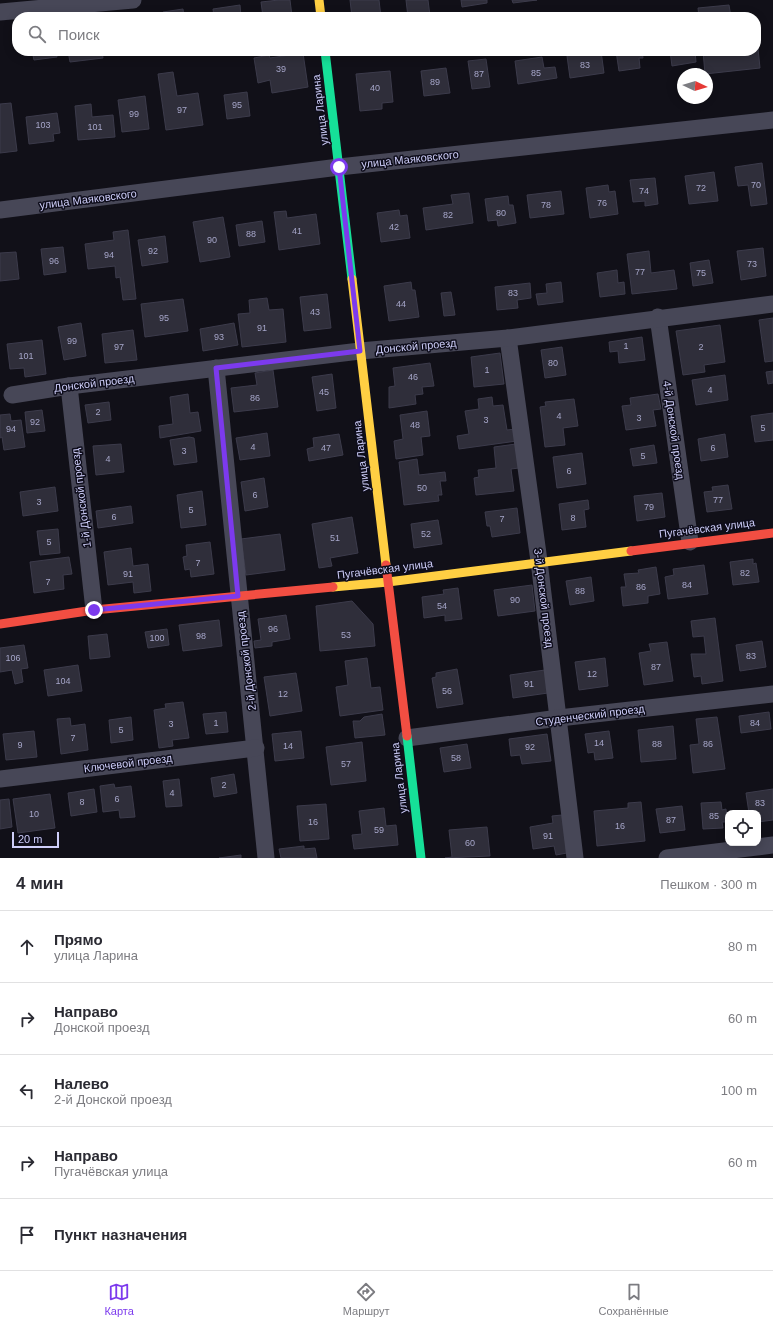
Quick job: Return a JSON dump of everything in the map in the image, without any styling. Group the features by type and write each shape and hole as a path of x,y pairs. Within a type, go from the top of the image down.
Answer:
{"street":[{"path":"9,8 133,0"},
{"path":"319,0 320,12"},
{"name":"улица Ларина","path":"326,56 421,858"},
{"name":"улица Маяковского","path":"0,210 339,167 773,120"},
{"name":"Донской проезд","path":"12,395 68,386 216,368 360,351 508,338 658,317 773,304"},
{"name":"4-й Донской проезд","path":"658,317 690,542"},
{"name":"3-й Донской проезд","path":"508,338 539,561 575,858"},
{"name":"2-й Донской проезд","path":"216,368 238,596 256,748 266,858"},
{"name":"1-й Донской проезд","path":"68,386 94,610"},
{"name":"Пугачёвская улица","path":"0,624 94,610 388,582 539,561 773,533"},
{"name":"Студенческий проезд","path":"406,738 559,718 773,694"},
{"name":"Ключевой проезд","path":"0,778 256,748"},
{"path":"667,858 773,845"}],"building":[{"path":"290,0 292,12 262,12 261,2"},
{"path":"350,0 379,0 380,12 351,12"},
{"path":"406,0 428,0 430,12 407,12"},
{"path":"461,0 487,0 487,3 462,7"},
{"path":"512,0 537,0 513,3"},
{"path":"240,5 241,12 213,12 213,9"},
{"path":"729,5 730,12 698,12 698,8"},
{"path":"183,9 183,12 163,12"},
{"path":"33,56 57,57 34,60"},
{"path":"69,56 103,56 103,58 70,62"},
{"path":"269,56 270,58 283,56 303,56 308,87 272,93 270,80 258,83 254,58"},
{"path":"567,56 602,56 604,73 570,78"},
{"path":"617,56 643,56 643,58 639,58 640,68 619,71"},
{"path":"671,56 695,56 696,62 672,66"},
{"path":"703,56 759,56 760,68 713,73 713,68 704,68"},
{"path":"542,57 544,68 555,67 557,78 518,84 515,61"},
{"path":"486,59 490,87 472,89 468,61"},
{"path":"446,68 450,93 424,96 421,71"},
{"path":"390,71 393,102 382,103 382,109 360,111 356,74"},
{"path":"173,72 177,96 198,93 203,125 166,130 158,74"},
{"path":"247,92 250,116 227,119 224,95"},
{"path":"145,96 149,129 122,132 118,100"},
{"path":"11,103 17,151 0,153 0,104"},
{"path":"91,104 92,117 113,115 115,137 78,140 75,106"},
{"path":"57,113 60,133 53,134 54,141 29,144 26,117"},
{"path":"762,163 767,204 751,206 748,185 738,186 735,167"},
{"path":"714,172 718,201 689,204 685,176"},
{"path":"655,178 658,204 645,206 645,201 633,202 630,180"},
{"path":"608,185 609,192 615,191 618,214 590,218 586,188"},
{"path":"561,191 564,214 530,218 527,195"},
{"path":"469,193 473,223 426,230 423,208 453,204 451,195"},
{"path":"508,196 509,205 513,205 516,223 498,226 497,220 488,221 485,199"},
{"path":"399,210 400,216 407,215 410,238 381,242 377,213"},
{"path":"286,211 287,218 316,214 320,244 279,250 274,212"},
{"path":"223,217 230,257 200,262 193,222"},
{"path":"262,221 265,242 239,246 236,225"},
{"path":"128,230 136,299 123,300 120,277 116,278 115,266 88,269 85,244 114,240 113,232"},
{"path":"165,236 168,262 142,266 138,240"},
{"path":"63,247 66,272 44,275 41,249"},
{"path":"763,248 766,276 741,280 737,251"},
{"path":"649,251 651,273 674,270 677,289 632,294 627,254"},
{"path":"16,252 19,279 0,281 0,253"},
{"path":"709,260 713,283 693,286 690,263"},
{"path":"617,270 618,283 624,282 625,294 600,297 597,273"},
{"path":"411,282 412,290 415,290 419,317 389,321 384,286"},
{"path":"561,282 563,302 538,305 536,294 547,293 546,284"},
{"path":"530,283 531,298 517,300 518,308 497,310 495,287"},
{"path":"451,292 455,315 444,316 441,293"},
{"path":"327,294 331,328 304,331 300,297"},
{"path":"267,298 269,310 283,309 286,342 242,347 238,314 250,313 249,300"},
{"path":"183,299 188,331 145,337 141,304"},
{"path":"773,318 773,361 765,362 759,320"},
{"path":"81,323 86,356 64,360 58,327"},
{"path":"234,323 238,345 203,351 200,329"},
{"path":"720,325 725,362 704,365 705,372 683,375 676,331"},
{"path":"133,330 137,360 105,363 102,334"},
{"path":"642,337 645,360 619,363 618,351 610,352 609,342"},
{"path":"42,340 46,374 25,377 24,368 10,369 7,344"},
{"path":"562,347 566,375 545,378 541,350"},
{"path":"500,353 504,384 474,387 471,357"},
{"path":"430,363 434,386 422,387 423,394 415,395 416,404 389,408 389,387 395,386 393,368"},
{"path":"273,370 278,407 234,412 231,388 257,385 255,373"},
{"path":"773,371 773,383 768,384 766,372"},
{"path":"332,374 336,408 317,411 312,377"},
{"path":"725,375 728,400 696,405 692,380"},
{"path":"188,394 190,413 198,412 201,431 160,438 159,426 173,424 170,397"},
{"path":"658,394 661,409 653,410 656,426 626,430 622,406 631,405 630,398"},
{"path":"492,397 493,406 503,405 507,430 515,429 517,441 459,449 457,436 469,434 465,411 479,409 478,399"},
{"path":"574,399 578,426 563,428 565,445 545,447 540,407 546,406 545,402"},
{"path":"109,402 111,420 88,423 85,405"},
{"path":"42,410 45,431 27,433 25,412"},
{"path":"427,411 430,436 421,437 423,455 396,459 394,441 403,439 400,415"},
{"path":"773,413 773,440 755,442 751,416"},
{"path":"10,414 11,421 21,420 25,447 4,450 2,437 0,438 0,415"},
{"path":"267,433 270,456 240,460 236,438"},
{"path":"339,434 343,455 309,461 307,449 314,447 313,438"},
{"path":"725,434 728,457 701,461 698,439"},
{"path":"189,437 194,438 197,462 174,465 170,440"},
{"path":"121,444 124,472 96,475 93,446"},
{"path":"516,444 519,468 511,469 514,491 476,495 474,478 479,477 478,470 496,468 494,447"},
{"path":"654,445 657,463 633,466 630,449"},
{"path":"582,453 586,484 557,488 553,457"},
{"path":"417,459 419,475 445,472 446,481 440,481 442,495 438,495 439,501 404,505 399,462"},
{"path":"264,478 268,507 245,511 241,482"},
{"path":"728,485 732,509 707,512 704,492 713,491 712,487"},
{"path":"55,487 58,511 23,516 20,492"},
{"path":"202,491 206,525 181,528 177,495"},
{"path":"662,493 665,517 637,521 634,496"},
{"path":"588,500 589,509 584,510 586,527 562,530 559,504"},
{"path":"131,506 133,523 98,528 96,511"},
{"path":"517,508 520,533 492,537 490,526 487,526 485,512"},
{"path":"352,517 358,553 330,558 332,566 319,568 312,524"},
{"path":"438,520 442,544 414,548 411,524"},
{"path":"58,529 60,553 40,555 37,531"},
{"path":"280,534 285,570 246,575 241,539"},
{"path":"210,542 214,574 191,577 190,569 185,570 183,557 187,556 186,545"},
{"path":"131,548 133,566 148,564 151,591 134,593 133,582 108,585 104,552"},
{"path":"69,557 72,574 63,575 64,589 34,593 30,562"},
{"path":"753,559 753,564 756,563 759,582 733,585 730,562"},
{"path":"704,565 708,594 668,599 665,577 674,575 673,569"},
{"path":"656,567 660,594 648,596 648,603 623,606 621,587 626,587 624,574 639,573 638,570"},
{"path":"591,577 594,601 570,605 566,581"},
{"path":"532,585 535,611 498,616 494,590"},
{"path":"458,588 462,619 445,621 445,615 424,618 422,597 444,594 443,590"},
{"path":"352,601 373,624 375,646 320,651 316,606"},
{"path":"286,615 290,639 272,642 272,646 255,648 254,641 261,640 258,619"},
{"path":"715,618 723,681 702,684 701,676 694,677 691,654 706,654 704,636 693,637 691,621"},
{"path":"219,620 222,646 183,651 179,625"},
{"path":"167,629 169,645 148,648 145,632"},
{"path":"107,634 110,657 90,659 88,636"},
{"path":"762,641 766,667 740,671 736,645"},
{"path":"667,642 673,681 644,685 639,653 651,651 649,644"},
{"path":"24,645 28,668 21,669 23,682 15,684 12,670 0,672 0,648"},
{"path":"367,658 371,688 380,687 383,710 340,716 336,687 348,685 345,661"},
{"path":"605,658 608,686 579,690 575,662"},
{"path":"78,665 82,691 48,696 44,670"},
{"path":"457,669 463,704 437,708 432,678 436,677 436,673"},
{"path":"545,670 548,693 513,698 510,675"},
{"path":"296,673 302,711 270,716 264,677"},
{"path":"183,702 189,738 172,740 173,746 159,748 154,710 166,708 165,704"},
{"path":"226,712 228,732 206,734 203,714"},
{"path":"769,712 771,729 741,733 739,716"},
{"path":"382,714 385,735 355,738 353,721 360,721 364,717"},
{"path":"131,717 133,740 111,743 109,720"},
{"path":"717,717 725,769 693,773 690,745 699,744 696,719"},
{"path":"70,718 71,726 85,724 88,750 61,754 57,719"},
{"path":"673,726 676,759 641,762 638,730"},
{"path":"34,731 37,757 6,760 3,734"},
{"path":"301,731 304,758 275,761 272,734"},
{"path":"609,731 613,758 595,760 594,752 588,753 585,734"},
{"path":"547,734 551,761 522,764 520,755 511,756 509,739"},
{"path":"362,742 366,781 331,785 326,747"},
{"path":"467,744 471,768 444,772 440,748"},
{"path":"234,774 237,793 214,797 211,778"},
{"path":"179,779 182,806 166,807 163,781"},
{"path":"114,784 115,788 131,786 135,817 120,818 119,810 103,812 100,786"},
{"path":"94,789 97,812 71,816 68,793"},
{"path":"773,789 773,820 761,822 761,810 749,810 746,793"},
{"path":"50,794 55,828 18,833 13,799"},
{"path":"9,799 12,827 0,829 0,800"},
{"path":"641,802 645,841 597,846 594,811 628,808 628,803"},
{"path":"721,802 722,810 726,810 725,822 722,822 723,828 703,829 701,803"},
{"path":"326,804 329,839 300,841 297,806"},
{"path":"682,806 685,830 660,833 656,809"},
{"path":"384,808 386,826 396,825 398,845 354,849 352,835 362,834 359,811"},
{"path":"562,815 567,853 556,855 554,846 533,849 530,827 553,823 552,816"},
{"path":"487,827 490,856 445,858 452,857 449,830"},
{"path":"304,846 304,849 315,848 317,858 281,858 279,849"},
{"path":"241,855 241,858 219,858"}],"traffic: fast":[{"path":"326,56 352,279"},
{"path":"407,736 421,858"}],"traffic: slow":[{"path":"319,0 320,12"},
{"path":"352,279 386,565"},
{"path":"333,587 388,582 631,551"}],"traffic: jam":[{"path":"631,551 773,533"},
{"path":"386,565 407,736"},
{"path":"0,624 94,610 333,587"}],"route":[{"path":"94,610 238,596 216,368 360,351 339,167"}]}
